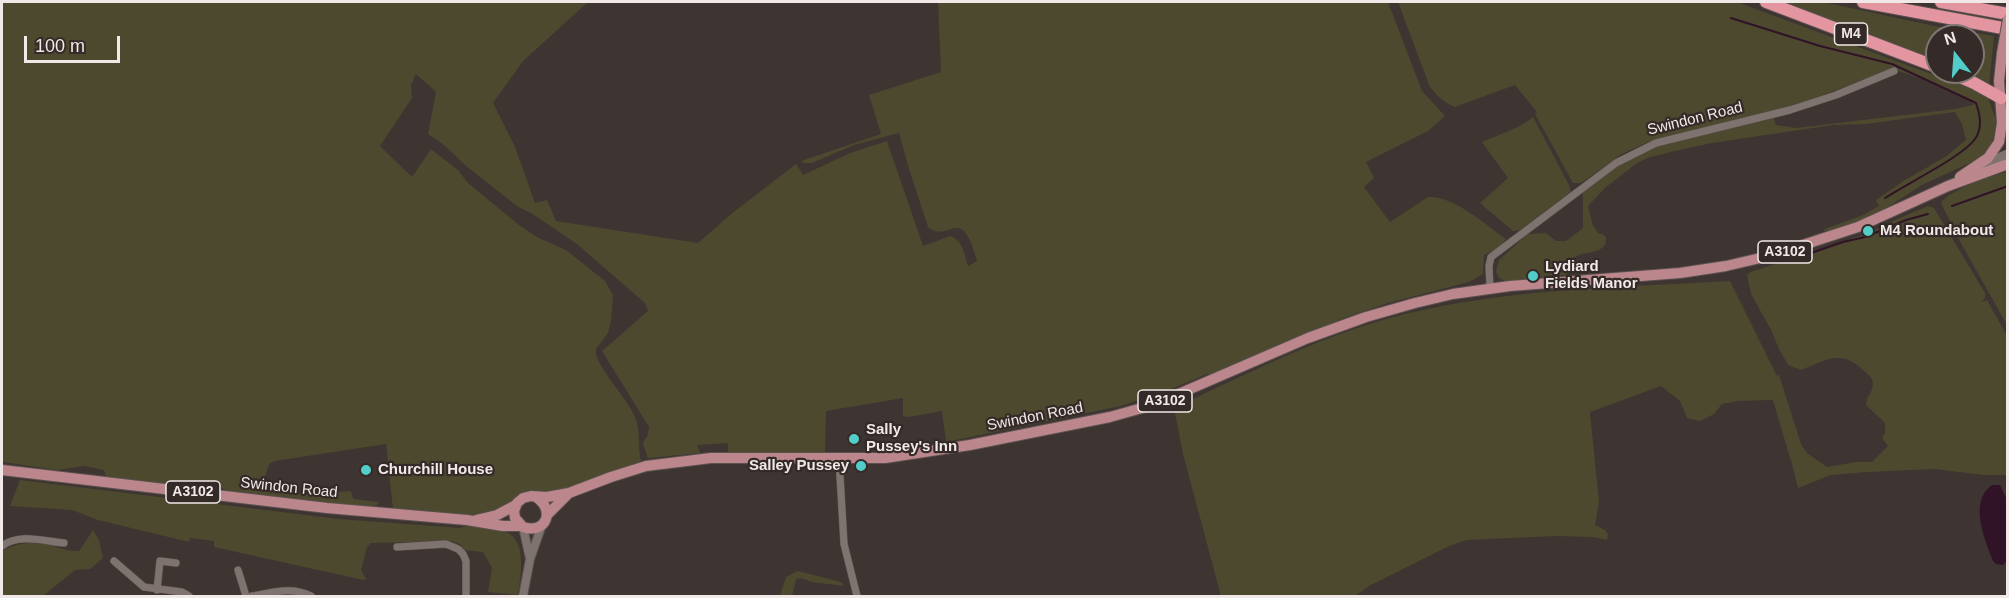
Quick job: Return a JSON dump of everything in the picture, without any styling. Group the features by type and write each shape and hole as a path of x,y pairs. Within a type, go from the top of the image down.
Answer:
{"highway":[{"name":"M4","path":"1766,2 1925,63"},
{"name":"M4","path":"1863,2 2007,29"},
{"path":"1941,2 2007,14"},
{"path":"1976,84 2004,100"}],"main road":[{"name":"Swindon Road","path":"1948,186 1992,154 1999,142 2004,100 1999,73 2007,19"},
{"path":"1970,171 2007,154"},
{"name":"Swindon Road","path":"536,497 569,493 633,469 682,460 893,457 937,451 1129,412 1175,397 1336,327 1408,305 1490,288 1680,273 1763,258 1858,227 1948,186 2004,166"},
{"name":"Swindon Road","path":"2,470 327,508 522,527"},
{"name":"Swindon Road","path":"544,520 569,493"},
{"path":"536,497 545,506 544,520 534,529 522,527 514,515 516,506 523,498 536,497"},
{"name":"Swindon Road","path":"467,520 492,517 516,506"}],"street":[{"name":"Swindon Road","path":"1490,288 1491,257 1616,163 1636,152 1680,136 1790,111 1894,71"},
{"path":"839,459 845,553 857,597"},
{"path":"523,597 530,559 544,520"},
{"path":"522,527 530,559"},
{"path":"2,546 13,540 22,539 64,543"},
{"path":"397,547 446,544 458,549 466,561 466,597"},
{"path":"114,561 143,590 182,592 189,597"},
{"path":"157,590 159,561 176,563"},
{"path":"238,570 246,597"},
{"path":"252,597 286,590 304,593 311,597"}],"shaded area":[{"path":"2,2 588,2 523,61 493,103 515,147 535,203 547,200 556,221 698,243 731,214 796,164 803,175 850,153 887,141 923,246 950,236 960,244 968,266 977,261 966,233 954,228 935,231 928,227 899,133 854,145 812,163 801,161 881,134 869,95 941,72 938,2 1388,2 1422,91 1445,116 1428,131 1366,162 1374,178 1364,187 1390,222 1428,197 1438,198 1469,212 1506,239 1501,246 1484,255 1483,274 1469,282 1388,303 1344,318 1210,374 1121,406 946,442 942,411 903,416 903,398 826,411 825,453 728,452 728,443 697,445 700,453 648,458 643,445 649,427 602,351 648,311 645,303 577,244 531,213 518,207 428,134 436,92 416,74 411,85 412,98 380,146 412,177 431,149 519,225 537,237 566,250 605,281 613,295 611,322 608,333 596,349 596,355 636,419 641,461 639,463 558,492 525,492 500,509 473,515 393,509 386,444 275,461 269,464 263,483 266,484 267,490 305,494 351,491 353,499 379,502 370,507 232,493 220,487 188,483 173,486 106,477 104,470 84,466 57,470 2,462"},
{"path":"1398,2 1737,2 1925,72 1925,81 1892,69 1772,114 1776,125 1796,128 1973,105 1972,102 1932,84 1960,84 1982,91 1988,98 1996,120 1994,137 1989,148 1978,159 1922,185 1883,210 1832,232 1822,230 1863,215 1879,206 1876,200 1945,157 1966,140 1962,124 1955,112 1866,124 1833,125 1712,143 1650,157 1637,163 1605,188 1588,206 1593,226 1599,234 1606,237 1606,242 1601,249 1579,255 1571,260 1573,271 1565,275 1505,281 1498,277 1496,271 1499,260 1528,234 1546,233 1556,241 1566,241 1583,228 1583,191 1625,161 1659,144 1709,130 1708,127 1648,142 1620,155 1581,183 1573,183 1535,114 1537,112 1515,85 1455,107 1434,92 1429,85"},
{"path":"1774,2 1823,2 1925,24 1925,59"},
{"path":"1985,35 1994,36 1989,86 1985,84"},
{"path":"1533,117 1571,192 1520,230 1513,231 1480,203 1508,178 1482,142 1515,128"},
{"path":"2008,172 2007,325 1941,203 1962,188 1991,176"},
{"path":"1928,206 1934,208 1985,293 1985,298 1981,302 1987,300 2007,336 2007,475 1984,475 1934,469 1867,472 1831,475 1798,488 1773,400 1722,404 1714,414 1700,421 1687,418 1680,401 1661,386 1590,412 1599,502 1595,525 1605,530 1608,534 1607,540 1593,537 1556,536 1467,540 1449,546 1369,586 1355,596 1221,596 1183,454 1174,408 1329,338 1356,328 1426,309 1468,301 1555,291 1730,281 1777,376 1779,375 1801,444 1807,453 1827,467 1872,462 1888,446 1882,438 1885,433 1885,423 1866,405 1873,386 1870,377 1846,359 1825,360 1801,370 1788,365 1751,294 1747,275 1871,232"},
{"path":"20,480 339,519 460,528 474,526 499,530 510,534 518,546 521,562 518,593 517,595 488,592 492,568 483,552 463,550 461,545 452,541 371,543 367,547 361,570 366,579 363,580 214,547 214,541 190,538 189,542 98,520 72,510 10,506"},
{"path":"1992,485 2000,485 2007,500 2007,561 2003,565 1993,561 1981,522 1981,501 1985,492"},
{"path":"93,530 99,540 103,558 90,569 75,570 43,596 2,596 2,551 20,544 35,543 79,551"},
{"path":"798,571 841,582 844,586 812,582 801,578 796,579 792,596 780,596 786,577"}],"waterway":[{"path":"1731,18 1820,46 1892,64 1976,103 1980,126 1975,139 1946,162 1885,198"},
{"path":"1952,206 2008,186"},
{"path":"1794,259 1928,214"}],"place":[{"name":"M4 Roundabout","path":"1868,231"},
{"name":"Lydiard Fields Manor","path":"1533,276"},
{"name":"Sally Pussey's Inn","path":"854,439"},
{"name":"Salley Pussey","path":"861,466"},
{"name":"Churchill House","path":"366,470"}]}
